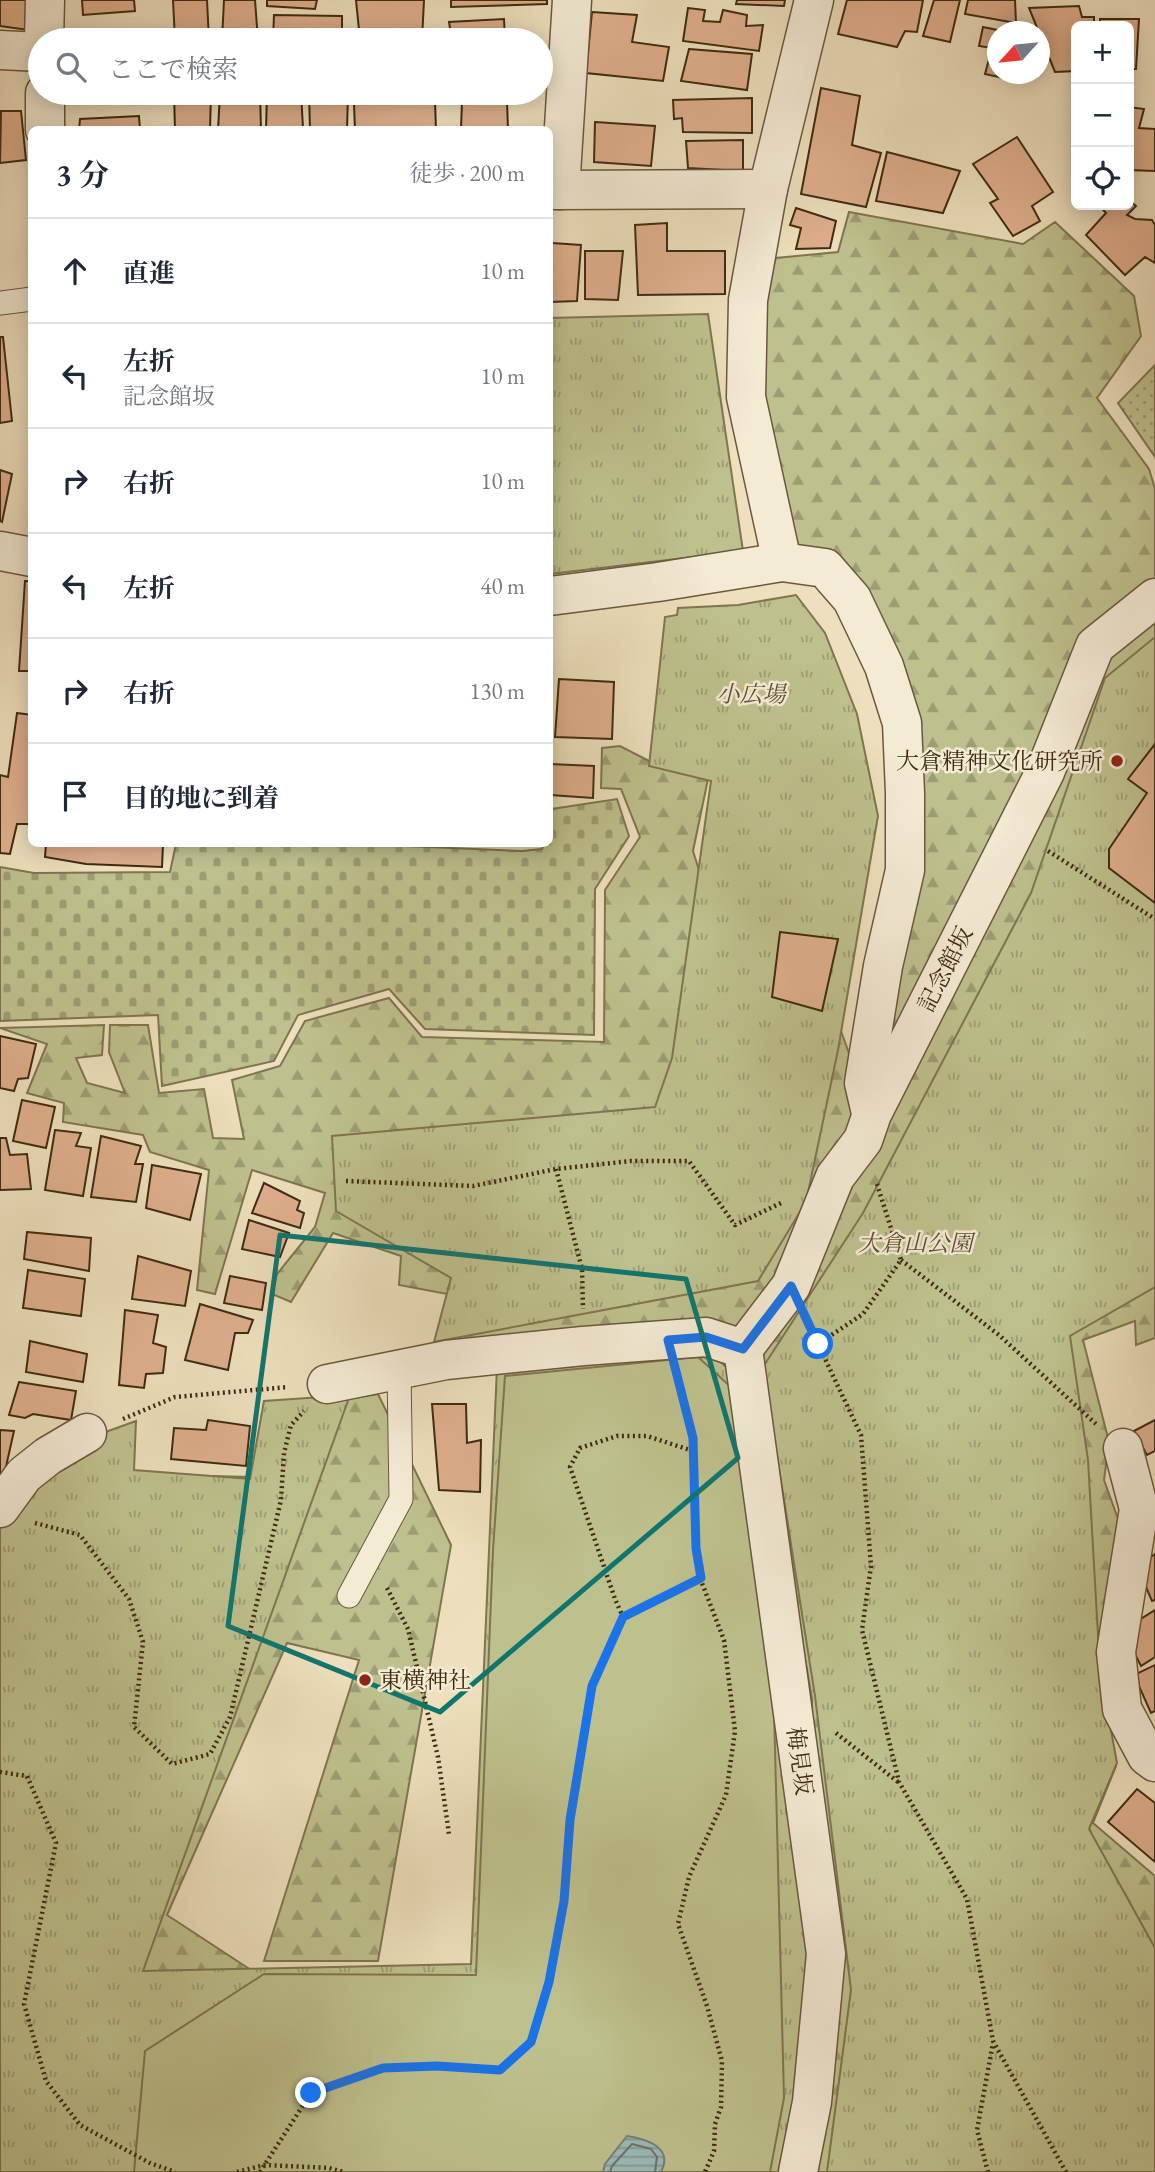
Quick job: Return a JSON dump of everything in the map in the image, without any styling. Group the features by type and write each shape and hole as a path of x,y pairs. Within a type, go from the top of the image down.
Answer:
{"street":[{"path":"44,28 45,0"},
{"path":"572,0 555,190 768,189"},
{"path":"782,562 746,397 748,300 768,189 814,0"},
{"path":"0,50 28,51"},
{"path":"45,105 45,126"},
{"path":"0,551 28,556"},
{"path":"553,596 782,562 825,568 852,599 884,666 902,723 905,793 905,870 884,966 864,1083 867,1127"},
{"name":"記念館坂","path":"743,1349 791,1286 835,1177 867,1127 1045,772 1095,646 1155,598"},
{"path":"327,1384 446,1360 583,1346 706,1337 743,1349"},
{"name":"梅見坂","path":"743,1349 826,1954 811,2102 798,2172"},
{"path":"12,1516 24,1475 48,1456 87,1433"},
{"path":"1123,1448 1139,1509 1116,1652 1122,1709 1146,1756 1155,1762"}],"lane":[{"path":"0,303 28,300"},
{"path":"349,1596 401,1499 400,1370"}],"path":[{"path":"1015,830 1155,919"},
{"path":"867,1127 901,1260 999,1335 1123,1448"},
{"path":"346,1181 473,1186 556,1169 631,1161 689,1161 735,1226 835,1177"},
{"path":"556,1169 582,1269 583,1346"},
{"path":"818,1344 863,1314 901,1260"},
{"path":"791,1286 861,1435 871,1566 862,1630 899,1782 967,1899 993,2041 1066,2172"},
{"path":"668,1340 693,1438 696,1548 701,1578 724,1640 735,1731 726,1795 689,1877 678,1924 707,2006 722,2061 721,2107 715,2124 714,2151 705,2172"},
{"path":"87,1433 175,1397 327,1384"},
{"path":"12,1516 80,1535 129,1598 143,1642 134,1727 172,1764 210,1754 230,1717 281,1500 284,1453 291,1425 327,1384"},
{"path":"623,1617 570,1468 580,1448 617,1436 647,1436 693,1451"},
{"path":"371,1556 408,1629 438,1757 449,1834"},
{"path":"260,2172 311,2093 383,2068 437,2066 500,2070 531,2042 549,1982 564,1901 570,1820 592,1686 623,1617 701,1578"},
{"path":"791,1693 842,1739 899,1782"},
{"path":"0,1772 27,1776 57,1843 24,2004 46,2081 80,2125 150,2163 175,2172"},
{"path":"988,2172 977,2130 993,2041"},
{"path":"237,2172 264,2165 329,2168 344,2172"}],"highlighted area":[{"path":"280,1235 686,1279 738,1458 440,1712 228,1626"}],"green space":[{"name":"大倉山公園","path":"849,212 1023,244 1055,222 1134,296 1141,336 1097,398 1149,469 1155,489 1155,1338 1136,1345 1135,1321 1083,1340 1109,1442 1104,1480 1126,1541 1115,1599 1085,1661 1116,1766 1093,1823 1155,1876 1155,2172 811,2172 816,2095 812,1699 752,1349 465,1346 469,1298 399,1285 401,1256 333,1233 291,1302 272,1294 277,1274 315,1227 325,1193 252,1170 215,1294 197,1290 209,1170 150,1152 143,1135 63,1122 64,1103 27,1093 47,1044 0,1028 104,1025 102,1055 76,1058 87,1083 125,1093 109,1052 110,1025 148,1025 159,1093 204,1089 213,1138 244,1139 232,1080 280,1066 305,1021 389,998 422,1037 604,1042 605,890 640,837 621,789 601,788 602,748 620,746 651,762 708,779 693,851 708,899 693,1002 841,1031 851,1059 904,905 892,727 866,637 818,574 788,574 766,459 762,299 776,258 838,252"},
{"path":"708,314 743,551 553,574 553,318"},
{"path":"1155,365 1155,457 1118,403"},
{"name":"大倉山公園","path":"796,595 825,633 857,714 878,816 838,1050 806,1202 758,1281 434,1342 451,1278 336,1211 332,1136 655,1107 672,1058 711,781 649,766 665,617 677,615 678,608 738,605"},
{"name":"大倉山公園","path":"1155,637 1155,1287 1070,1336 1088,1460 1100,1670 1117,1763 1089,1829 1155,1948 1155,2172 827,2172 851,1990 815,1696 763,1367 863,1213 1031,893 1105,678"},
{"path":"617,799 629,836 595,889 594,1035 425,1029 389,989 298,1015 274,1061 162,1086 158,1015 0,1021 0,867 34,873 170,872 175,847 428,847 522,851 542,849 553,847 553,809"},
{"path":"701,1344 734,1374 810,1941 791,2125 781,2172 0,2172 0,1529 34,1478 78,1442 136,1421 134,1470 250,1479 264,1401 350,1395 143,1971 471,1964 497,1367"},
{"path":"698,1357 733,1389 774,1710 784,2098 770,2172 134,2172 145,2051 264,1974 476,1975 493,1550 505,1376"},
{"path":"378,1394 451,1545 378,1961 264,1961 359,1660 287,1643 167,1915 251,1970 0,2172 0,1540 132,1471 167,1475 252,1477 262,1413"}],"water":[{"path":"627,2136 650,2142 661,2150 664,2163 661,2172 603,2172 605,2164"}],"building":[{"path":"0,0 30,0 28,30 0,26"},
{"path":"82,0 134,0 135,11 83,15"},
{"path":"173,0 207,0 208,28 174,28"},
{"path":"224,0 255,0 257,28 223,28"},
{"path":"267,0 317,0 315,9 267,6"},
{"path":"356,0 424,0 423,28 359,28"},
{"path":"451,0 547,0 547,4 451,7"},
{"path":"737,0 785,0 784,6 736,4"},
{"path":"847,0 923,0 917,32 905,31 897,47 838,34"},
{"path":"934,0 960,0 950,42 923,36"},
{"path":"968,0 1015,0 1016,21 965,14"},
{"path":"1079,6 1082,17 1094,17 1094,21 1071,21 1071,71 1055,72 1050,60 1050,21 1034,21 1029,8"},
{"path":"688,8 705,10 703,21 720,22 723,10 747,15 746,26 763,25 759,51 683,41"},
{"path":"592,12 637,15 632,42 669,47 663,81 586,73"},
{"path":"274,15 342,16 342,28 273,28"},
{"path":"504,19 504,28 450,28 449,22"},
{"path":"1139,19 1136,69 1134,21 1100,21"},
{"path":"983,27 987,28 987,47 979,46"},
{"path":"689,49 752,54 747,90 681,81"},
{"path":"821,88 860,96 852,145 881,153 866,207 801,194"},
{"path":"752,98 752,133 683,132 682,118 674,119 673,100"},
{"path":"174,105 211,105 210,126 175,126"},
{"path":"219,105 260,105 261,126 218,126"},
{"path":"267,105 302,105 303,126 266,126"},
{"path":"309,105 348,105 347,126 310,126"},
{"path":"354,105 435,105 436,126 355,126"},
{"path":"462,105 507,105 508,126 461,126"},
{"path":"1134,108 1144,109 1139,128 1155,129 1155,171 1134,170"},
{"path":"1,111 21,111 26,160 0,163"},
{"path":"139,116 140,126 79,126 80,119"},
{"path":"595,122 655,126 651,166 594,162"},
{"path":"1017,137 1053,192 1032,206 1040,221 1013,236 990,203 998,199 973,164"},
{"path":"743,140 743,171 688,168 686,141"},
{"path":"887,152 960,171 943,213 876,201"},
{"path":"796,208 836,221 830,248 796,249 801,228 790,225"},
{"path":"1103,210 1132,210 1127,215 1135,219 1152,220 1155,225 1155,263 1145,257 1125,275 1086,235 1106,213"},
{"path":"667,223 667,251 725,251 725,294 638,295 635,225"},
{"path":"553,243 581,245 577,301 553,302"},
{"path":"585,251 623,251 618,300 585,299"},
{"path":"0,337 3,337 12,421 0,423"},
{"path":"0,470 12,474 2,522 0,521"},
{"path":"25,581 28,581 28,671 19,671"},
{"path":"559,679 614,682 612,739 555,737"},
{"path":"17,713 28,714 28,824 17,824 10,854 0,853 0,775 8,777"},
{"path":"1155,744 1155,903 1109,868 1109,849 1147,793 1128,779"},
{"path":"553,764 594,766 593,798 553,795"},
{"path":"46,847 163,847 162,867 86,864 45,857"},
{"path":"780,932 838,939 822,1011 772,997"},
{"path":"0,1036 36,1044 28,1078 18,1079 14,1091 0,1088"},
{"path":"22,1100 55,1107 46,1148 13,1141"},
{"path":"55,1130 81,1133 76,1146 91,1148 83,1196 45,1190"},
{"path":"101,1136 141,1146 135,1164 143,1164 136,1202 91,1197"},
{"path":"0,1138 6,1138 10,1155 27,1154 31,1189 0,1190"},
{"path":"152,1165 201,1174 190,1220 146,1208"},
{"path":"264,1183 300,1201 297,1210 304,1213 300,1228 252,1213"},
{"path":"249,1220 289,1233 280,1257 242,1249"},
{"path":"27,1232 91,1238 89,1271 24,1259"},
{"path":"138,1256 191,1271 185,1306 132,1299"},
{"path":"28,1270 85,1279 81,1316 23,1308"},
{"path":"230,1276 266,1283 262,1310 224,1303"},
{"path":"200,1304 253,1320 248,1333 235,1333 228,1370 185,1360"},
{"path":"125,1310 158,1315 153,1343 166,1347 163,1373 146,1374 144,1388 119,1385"},
{"path":"30,1341 87,1354 83,1382 26,1372"},
{"path":"19,1382 76,1391 71,1420 33,1414 25,1418 9,1415"},
{"path":"432,1404 466,1404 467,1443 481,1440 480,1492 439,1490"},
{"path":"208,1420 250,1426 246,1466 171,1459 174,1428 206,1430"},
{"path":"1155,1420 1155,1451 1147,1455 1134,1431"},
{"path":"0,1430 14,1431 1,1489 0,1489"},
{"path":"1155,1554 1155,1600 1152,1601 1137,1566"},
{"path":"1155,1610 1155,1657 1141,1666 1130,1644 1138,1638 1131,1625"},
{"path":"1155,1665 1155,1711 1151,1713 1134,1675"},
{"path":"1137,1789 1155,1803 1155,1862 1108,1822"}],"place":[{"name":"大倉精神文化研究所","path":"1117,761"},
{"name":"東横神社","path":"365,1680"}],"route":[{"path":"311,2093 383,2068 437,2066 500,2070 531,2042 549,1982 564,1901 570,1820 592,1686 623,1617 701,1578 696,1548 693,1438 668,1340 706,1337 743,1349 791,1286 818,1344"}],"park label":[{"name":"小広場","path":"751,694"}]}
